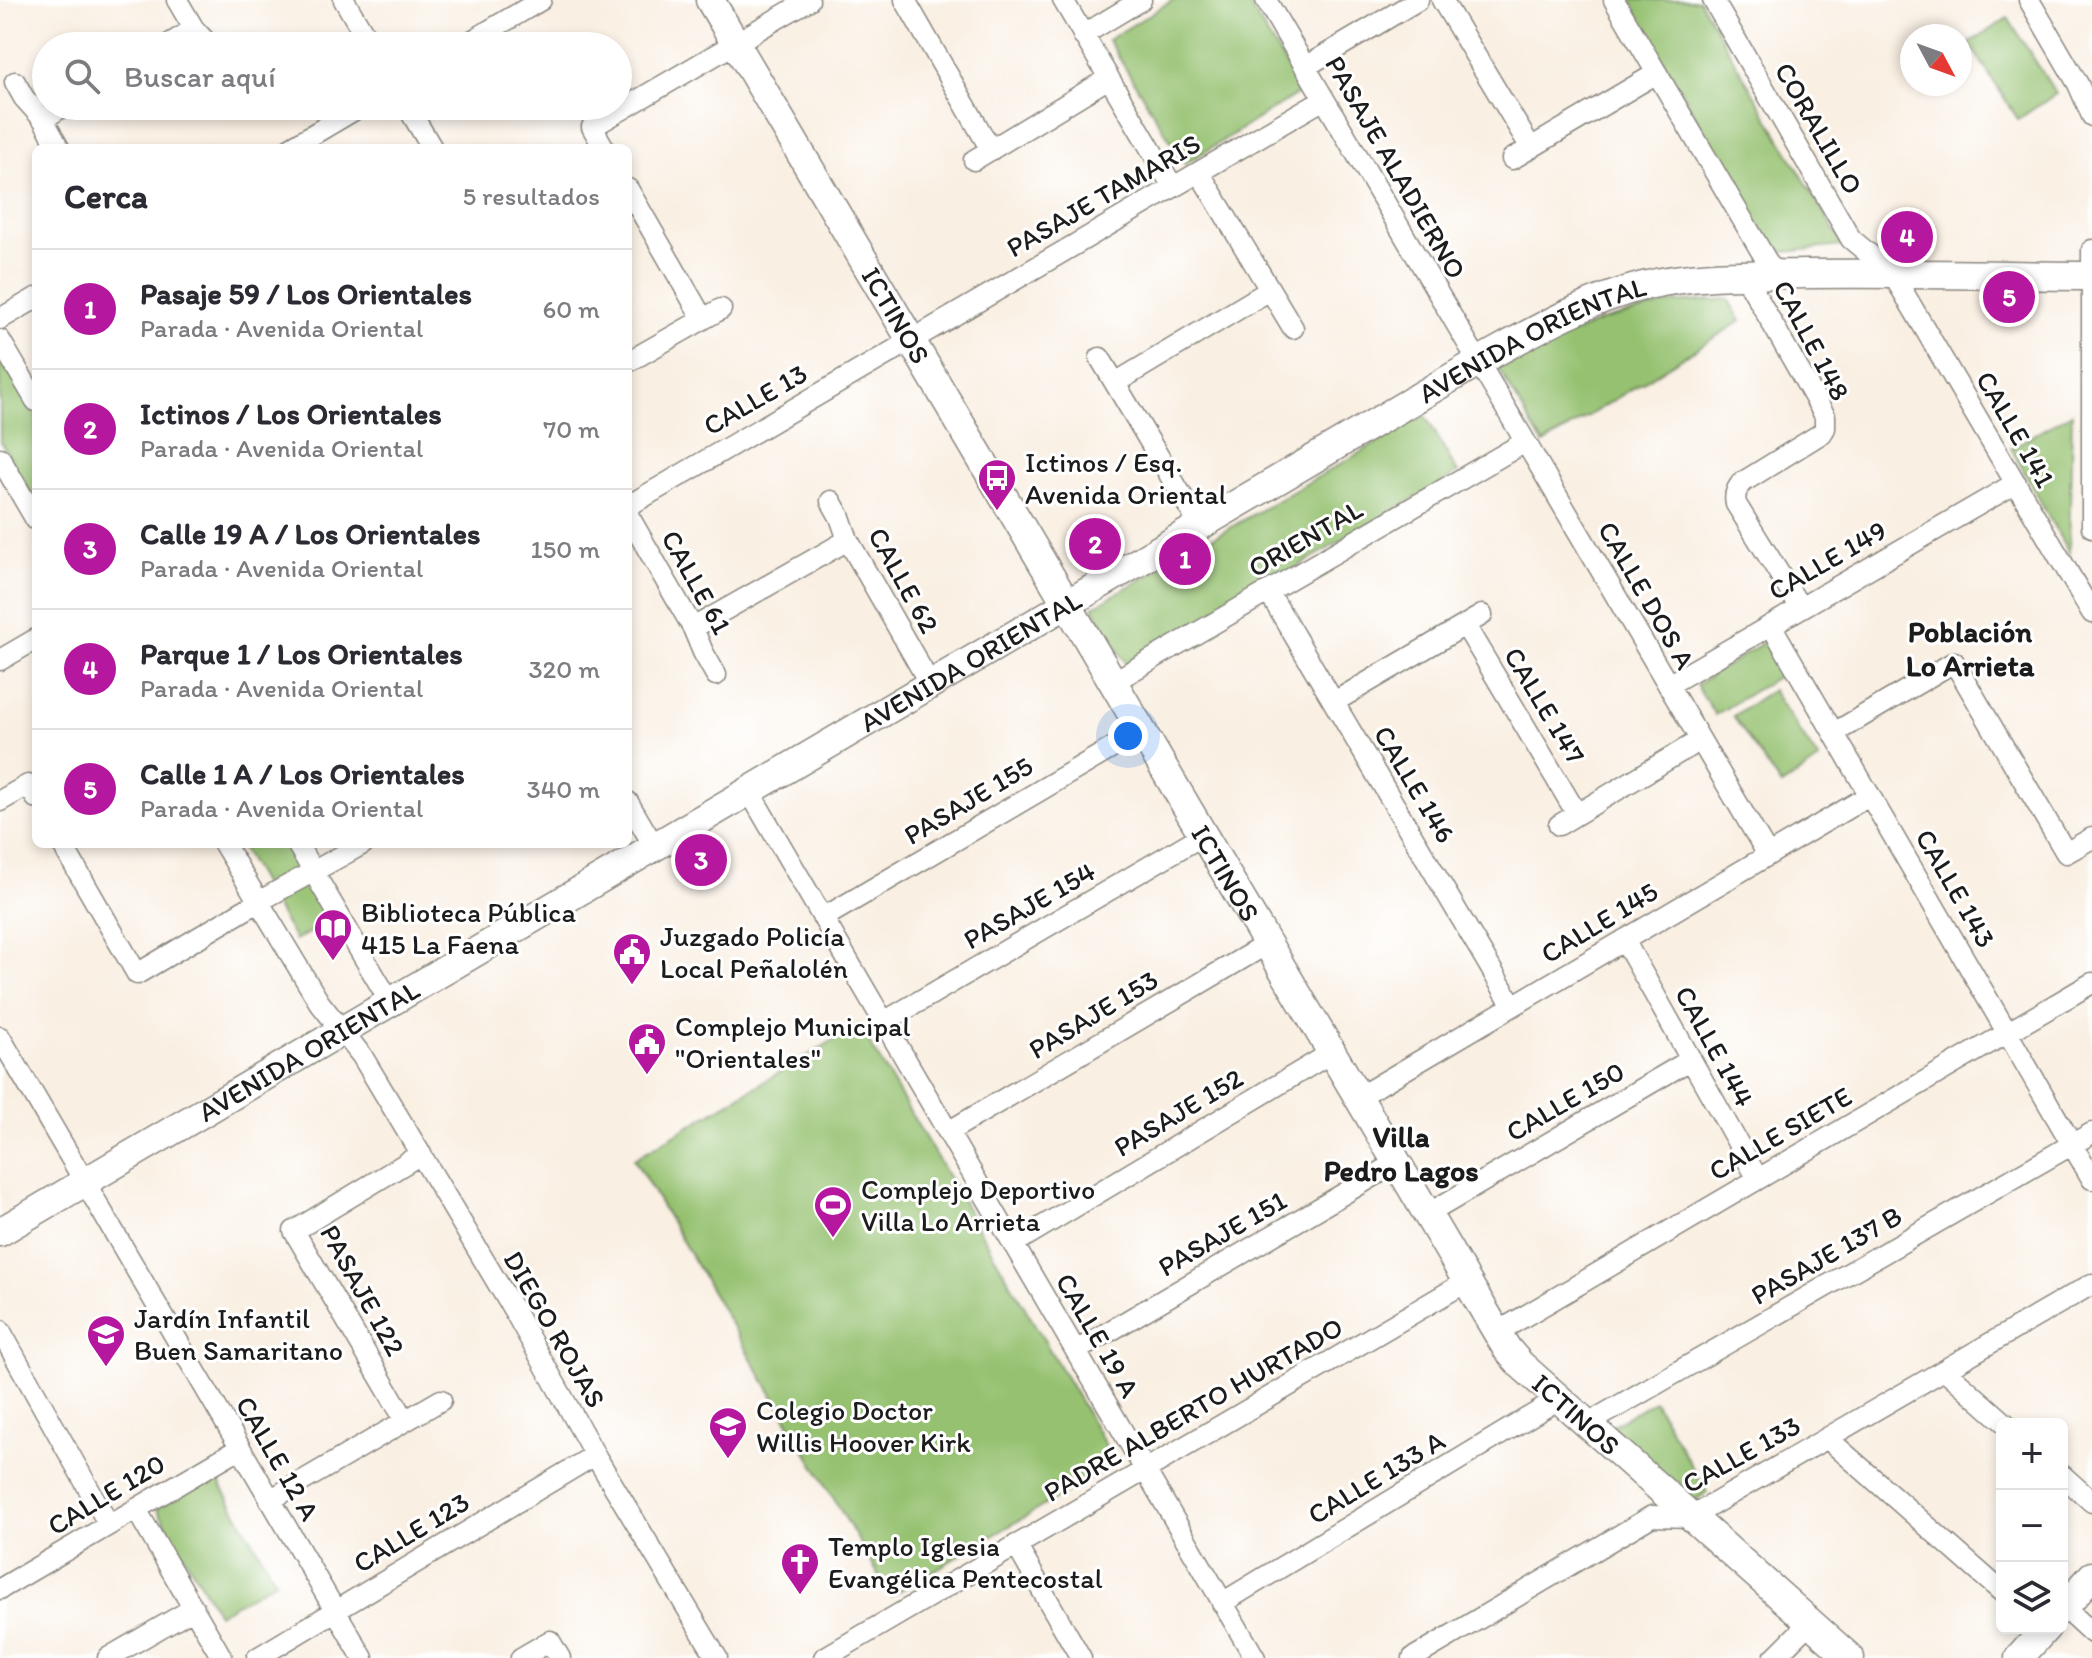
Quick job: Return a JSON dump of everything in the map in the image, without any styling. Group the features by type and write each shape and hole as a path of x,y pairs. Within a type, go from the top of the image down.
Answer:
{"main road":[{"name":"ICTINOS","path":"710,0 1496,1333 1520,1364 1850,1658"},
{"name":"AVENIDA ORIENTAL","path":"0,1232 1553,320 1616,294 1670,281 1892,273 2092,276"},
{"path":"2068,1603 2092,1576"},
{"path":"2019,1658 2040,1634"}],"street":[{"path":"177,0 197,32"},
{"path":"344,0 363,32"},
{"path":"487,32 541,0"},
{"path":"632,104 809,0"},
{"path":"905,0 982,155 1109,78"},
{"path":"1063,0 1173,187"},
{"path":"1083,35 1141,0"},
{"name":"PASAJE ALADIERNO","path":"1266,0 1478,362"},
{"path":"1305,67 1418,0"},
{"path":"1442,0 1531,148"},
{"path":"1614,0 1775,275"},
{"name":"CORALILLO","path":"1713,0 1851,239 1892,273"},
{"path":"2033,1 2092,116"},
{"path":"189,32 194,29"},
{"path":"1512,159 1657,73"},
{"path":"15,82 32,107"},
{"name":"PASAJE TAMARIS","path":"911,340 1324,99"},
{"path":"44,120 57,144"},
{"path":"297,144 337,120"},
{"path":"415,120 430,144"},
{"path":"602,144 592,127 604,120"},
{"path":"1199,172 1293,328"},
{"path":"632,195 712,314 632,360"},
{"path":"2092,250 2092,527"},
{"name":"CALLE 141","path":"1892,273 2092,613"},
{"name":"CALLE 148","path":"1745,276 1825,416 1822,433 1743,482 1735,498 1800,607"},
{"path":"1115,383 1270,290"},
{"path":"0,319 32,300"},
{"path":"0,340 32,394"},
{"name":"CALLE 13","path":"632,500 911,340"},
{"path":"1100,358 1200,526"},
{"name":"CALLE DOS A","path":"1478,362 1768,855"},
{"name":"ORIENTAL","path":"1113,682 1525,442"},
{"path":"0,458 32,513"},
{"name":"CALLE 149","path":"1668,685 2016,483"},
{"name":"CALLE 62","path":"831,501 848,540 930,684"},
{"name":"CALLE 61","path":"632,505 716,675"},
{"path":"693,628 848,540"},
{"name":"CALLE 146","path":"1268,591 1513,1006"},
{"name":"CALLE 147","path":"1334,702 1474,620 1577,814"},
{"name":"CALLE 143","path":"1771,625 2092,1179"},
{"path":"0,660 32,641"},
{"path":"1834,733 1954,662 2066,853 2092,838"},
{"name":"PASAJE 155","path":"823,918 1141,731"},
{"path":"1559,825 1700,740"},
{"name":"CALLE 19 A","path":"749,791 1255,1658"},
{"path":"0,801 32,792"},
{"name":"CALLE 145","path":"1357,1098 1870,795"},
{"path":"632,809 654,846"},
{"name":"PASAJE 154","path":"884,1022 1203,835"},
{"path":"64,848 137,974 356,848"},
{"name":"DIEGO ROJAS","path":"226,848 319,1002 362,1056 717,1658"},
{"path":"299,848 390,1002"},
{"name":"CALLE 144","path":"1624,940 1758,1179"},
{"name":"PASAJE 153","path":"948,1132 1267,944"},
{"name":"CALLE SIETE","path":"1496,1333 2092,983"},
{"name":"CALLE 12 A","path":"0,1037 363,1658"},
{"name":"PASAJE 152","path":"1013,1244 1331,1053"},
{"name":"CALLE 150","path":"1426,1215 1690,1060"},
{"name":"PASAJE 137 B","path":"1587,1424 2092,1133"},
{"name":"PASAJE 122","path":"405,1420 294,1231 421,1154"},
{"name":"PASAJE 151","path":"1076,1351 1396,1163"},
{"name":"PADRE ALBERTO HURTADO","path":"824,1658 1466,1282"},
{"name":"CALLE 133","path":"1413,1658 1652,1516 1691,1517 2092,1284"},
{"path":"0,1330 109,1525"},
{"path":"1945,1370 1999,1418"},
{"name":"CALLE 133 A","path":"1222,1603 1559,1399"},
{"path":"270,1500 441,1400"},
{"path":"1827,1438 1996,1587"},
{"name":"CALLE 120","path":"0,1589 240,1448"},
{"name":"CALLE 123","path":"257,1658 595,1455"},
{"path":"2068,1480 2092,1502"},
{"path":"136,1509 222,1658"},
{"path":"1016,1545 1081,1658"},
{"path":"108,1658 194,1608"},
{"path":"1774,1658 1810,1622"},
{"path":"2068,1626 2092,1633"},
{"path":"521,1658 550,1641 560,1658"}],"green space":[{"path":"1173,0 1246,0 1302,91 1185,164 1108,40"},
{"path":"1628,0 1699,0 1843,246 1774,253"},
{"path":"2008,18 2056,94 2018,119 1972,48 1972,41"},
{"path":"1728,299 1741,321 1543,444 1497,366 1601,321 1670,303"},
{"path":"0,355 32,409 32,495 0,441"},
{"path":"2072,413 2069,554 2011,448"},
{"path":"1425,415 1458,473 1127,666 1093,607"},
{"path":"1766,641 1785,672 1715,715 1696,685"},
{"path":"1772,690 1819,760 1781,786 1733,716"},
{"path":"241,848 291,848 334,920 295,940"},
{"name":"Complejo Deportivo Villa Lo Arrieta","path":"859,1025 1116,1463 891,1596 634,1159"},
{"path":"1654,1401 1707,1493 1690,1503 1603,1431"},
{"path":"215,1475 276,1581 218,1614 157,1509"}],"place":[{"name":"Parque 1 / Los Orientales","path":"1907,237"},
{"name":"Calle 1 A / Los Orientales","path":"2009,297"},
{"name":"Ictinos / Esq. Avenida Oriental","path":"997,512"},
{"name":"Ictinos / Los Orientales","path":"1095,544"},
{"name":"Pasaje 59 / Los Orientales","path":"1185,559"},
{"name":"Calle 19 A / Los Orientales","path":"701,860"},
{"name":"Biblioteca Pública 415 La Faena","path":"333,962"},
{"name":"Juzgado Policía Local Peñalolén","path":"632,986"},
{"name":"Complejo Municipal \"Orientales\"","path":"647,1076"},
{"name":"Complejo Deportivo Villa Lo Arrieta","path":"833,1239"},
{"name":"Jardín Infantil Buen Samaritano","path":"106,1368"},
{"name":"Colegio Doctor Willis Hoover Kirk","path":"728,1460"},
{"name":"Templo Iglesia Evangélica Pentecostal","path":"800,1596"}],"district":[{"name":"Población Lo Arrieta","path":"1970,649"},
{"name":"Villa Pedro Lagos","path":"1401,1154"}]}
